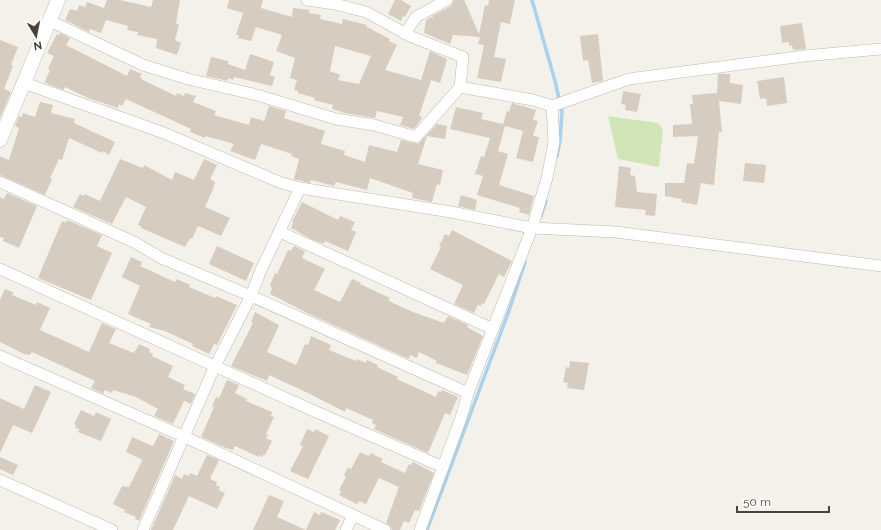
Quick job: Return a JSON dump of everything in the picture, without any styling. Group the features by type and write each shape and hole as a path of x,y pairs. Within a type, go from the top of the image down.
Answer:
{"street":[{"path":"0,140 58,0"},
{"path":"50,21 143,65 188,79 257,95 336,118 374,125 416,137 460,87 463,57 406,34 366,12 335,4 307,0"},
{"path":"406,34 416,17 447,0"},
{"path":"460,87 533,100 552,106 629,79 804,56 881,49"},
{"path":"24,84 164,133 279,182 300,188 451,212 532,228 616,232 881,266"},
{"path":"420,530 462,415 468,393 532,228 547,178 554,142 552,106"},
{"path":"0,182 134,242 161,258 251,296 468,393"},
{"path":"143,530 215,366 251,296 300,188"},
{"path":"280,232 493,329"},
{"path":"0,269 443,467"},
{"path":"0,356 185,437 385,530"},
{"path":"0,480 112,530"},
{"path":"346,530 353,515"}],"green space":[{"path":"608,116 657,123 663,129 659,167 618,159"}],"building":[{"path":"107,0 120,0 151,7 153,0 180,0 176,23 179,25 175,40 181,43 177,55 156,48 157,39 137,35 138,32 127,30 128,26 106,20 101,33 90,29 89,32 65,20 70,9 77,11 79,5 85,7 87,2 104,8"},
{"path":"229,0 263,0 261,8 292,17 293,8 310,10 309,13 321,15 320,19 342,24 343,19 367,25 367,27 390,39 389,41 397,45 385,70 421,80 430,51 447,60 440,83 431,80 419,116 422,117 421,120 414,129 400,125 403,117 377,111 375,118 345,113 332,109 333,105 314,100 315,98 298,93 298,91 294,90 297,80 290,78 295,58 276,51 282,35 256,27 251,41 238,38 239,35 236,35 243,13 227,8","holes":["335,46 371,56 359,84 338,80 340,75 330,71"]},
{"path":"395,0 401,0 411,6 401,21 388,14"},
{"path":"454,0 464,0 479,34 485,5 488,6 489,0 515,0 510,24 501,22 494,57 506,59 501,82 477,78 484,45 478,44 480,37 453,35 450,44 424,33 426,20 431,17 434,19 432,16 451,6"},
{"path":"802,23 806,49 793,50 792,45 789,46 789,42 782,43 780,26"},
{"path":"60,33 70,38 66,45 127,76 130,69 142,74 140,77 143,80 176,96 177,93 184,96 185,93 196,96 193,102 216,111 214,115 249,125 251,117 264,121 269,106 286,111 284,118 325,131 321,144 345,151 344,155 365,162 369,145 397,152 401,140 418,144 437,124 447,126 445,139 427,136 418,164 443,170 440,185 437,184 432,202 412,198 413,193 370,178 367,190 336,182 334,186 311,180 310,183 305,182 294,179 299,159 291,156 292,154 261,144 255,160 230,151 234,144 205,136 205,138 190,132 191,129 126,99 122,106 119,104 118,108 88,98 65,87 63,90 46,83 45,81 50,70 48,69 54,56 47,53 57,34 59,35"},
{"path":"598,34 603,81 592,83 588,60 583,61 580,36"},
{"path":"0,40 18,47 11,65 13,66 4,89 11,92 0,118"},
{"path":"250,54 274,62 270,75 275,77 272,86 234,77 233,80 228,78 228,81 206,76 211,57 228,61 228,64 245,70"},
{"path":"718,74 730,74 730,83 743,85 741,104 719,101 722,132 719,132 714,185 701,183 697,205 681,202 682,199 665,196 665,183 684,183 687,163 694,164 698,136 673,137 673,125 692,124 690,104 693,104 692,95 717,93"},
{"path":"784,77 787,103 767,106 766,98 760,99 757,81"},
{"path":"623,91 641,94 637,112 625,110 626,105 621,104"},
{"path":"40,102 53,105 51,113 75,119 74,123 115,142 109,155 103,151 102,153 69,138 62,160 59,159 50,178 52,179 45,195 0,175 0,156 9,160 19,128 15,126 19,116 22,117 23,113 35,117"},
{"path":"512,103 536,110 533,120 538,121 533,136 539,137 533,162 516,158 523,131 505,126 498,151 508,154 499,185 534,196 529,215 519,212 520,208 477,195 483,176 475,174 481,156 484,157 490,138 450,129 456,107 483,113 481,119 503,124 507,111 509,112"},
{"path":"120,159 143,168 144,165 172,180 175,172 194,180 204,159 217,165 210,179 215,182 205,207 230,218 221,236 198,226 192,239 190,238 185,247 141,228 141,226 138,225 146,207 126,197 112,224 73,207 80,194 84,196 85,194 100,201"},
{"path":"745,163 766,165 764,183 743,181"},
{"path":"619,166 631,168 630,175 635,176 637,192 657,194 655,216 645,215 646,210 615,207"},
{"path":"7,193 37,206 19,248 3,241 4,238 0,237 0,197 4,199"},
{"path":"461,195 477,200 475,210 458,206"},
{"path":"302,202 338,220 340,216 355,222 351,230 356,232 348,251 325,241 324,244 311,239 291,228 292,222"},
{"path":"67,220 102,235 97,246 112,253 91,300 38,278 62,221 65,223"},
{"path":"452,230 512,261 504,277 499,274 484,304 482,303 481,306 478,305 474,313 454,304 463,285 430,269 441,247 439,246 445,234 449,236"},
{"path":"217,246 254,263 246,281 209,264"},
{"path":"294,246 305,251 302,258 325,269 314,290 340,302 352,279 390,298 388,300 393,303 413,312 444,323 448,316 468,325 467,327 483,336 467,375 436,363 437,361 419,352 417,358 410,355 409,359 309,314 270,294 272,289 270,285 275,273 277,274 288,250 291,251"},
{"path":"131,257 142,262 140,266 175,282 177,279 190,285 189,287 237,305 217,345 214,344 209,354 192,346 193,344 165,331 149,327 151,324 128,314 140,286 122,277"},
{"path":"5,289 14,293 12,295 36,305 37,302 50,308 40,330 89,352 102,323 116,329 109,343 134,353 139,344 150,349 149,352 153,354 152,356 173,366 168,377 185,385 183,389 195,394 191,404 184,401 173,424 154,416 158,409 136,397 113,390 112,393 105,390 103,394 91,388 95,381 32,352 30,355 24,354 0,342 0,300"},
{"path":"255,312 279,325 267,352 296,365 305,344 308,345 311,336 331,345 329,350 356,361 357,359 366,363 367,360 378,365 377,367 398,377 397,379 436,397 438,391 441,392 442,390 458,397 450,415 445,413 428,453 374,429 376,425 372,423 373,420 346,408 345,412 269,375 267,381 231,366 253,323 251,322"},
{"path":"570,361 589,363 584,390 567,388 568,383 563,382 566,367 569,368"},
{"path":"227,380 239,385 235,393 247,399 246,401 272,412 271,416 274,417 266,434 268,435 266,438 272,441 265,455 264,454 262,457 235,446 233,450 226,448 201,437 214,407 212,406 216,397 219,398"},
{"path":"35,385 51,392 32,433 13,425 0,453 0,398 24,409"},
{"path":"81,410 94,416 96,412 111,419 101,441 78,432 79,429 75,428 76,425 74,424"},
{"path":"307,429 314,432 315,429 329,436 308,479 290,471 303,446 300,445"},
{"path":"159,434 174,441 139,521 135,519 136,517 124,512 125,510 113,504 122,486 129,487 142,461 141,459 126,452 132,437 153,446"},
{"path":"360,452 369,456 371,453 383,459 381,462 405,473 409,464 411,465 413,462 434,473 419,511 415,510 409,523 404,521 400,530 392,530 386,523 399,487 379,478 366,504 359,501 357,504 339,495 341,491 339,490 346,477 344,475 348,467 351,469"},
{"path":"207,455 219,460 210,479 217,482 216,485 220,487 219,490 225,493 217,509 189,496 173,530 151,530 175,475 182,479 184,474 189,476 190,473 197,476"},
{"path":"0,457 18,465 13,475 0,469"},
{"path":"269,495 284,501 277,517 306,530 253,530"},
{"path":"314,512 320,515 321,512 340,520 335,530 306,530"}],"waterway":[{"path":"532,0 555,81 562,112 560,141 557,156"},
{"path":"541,216 546,201"},
{"path":"427,530 510,308 525,262"}]}
